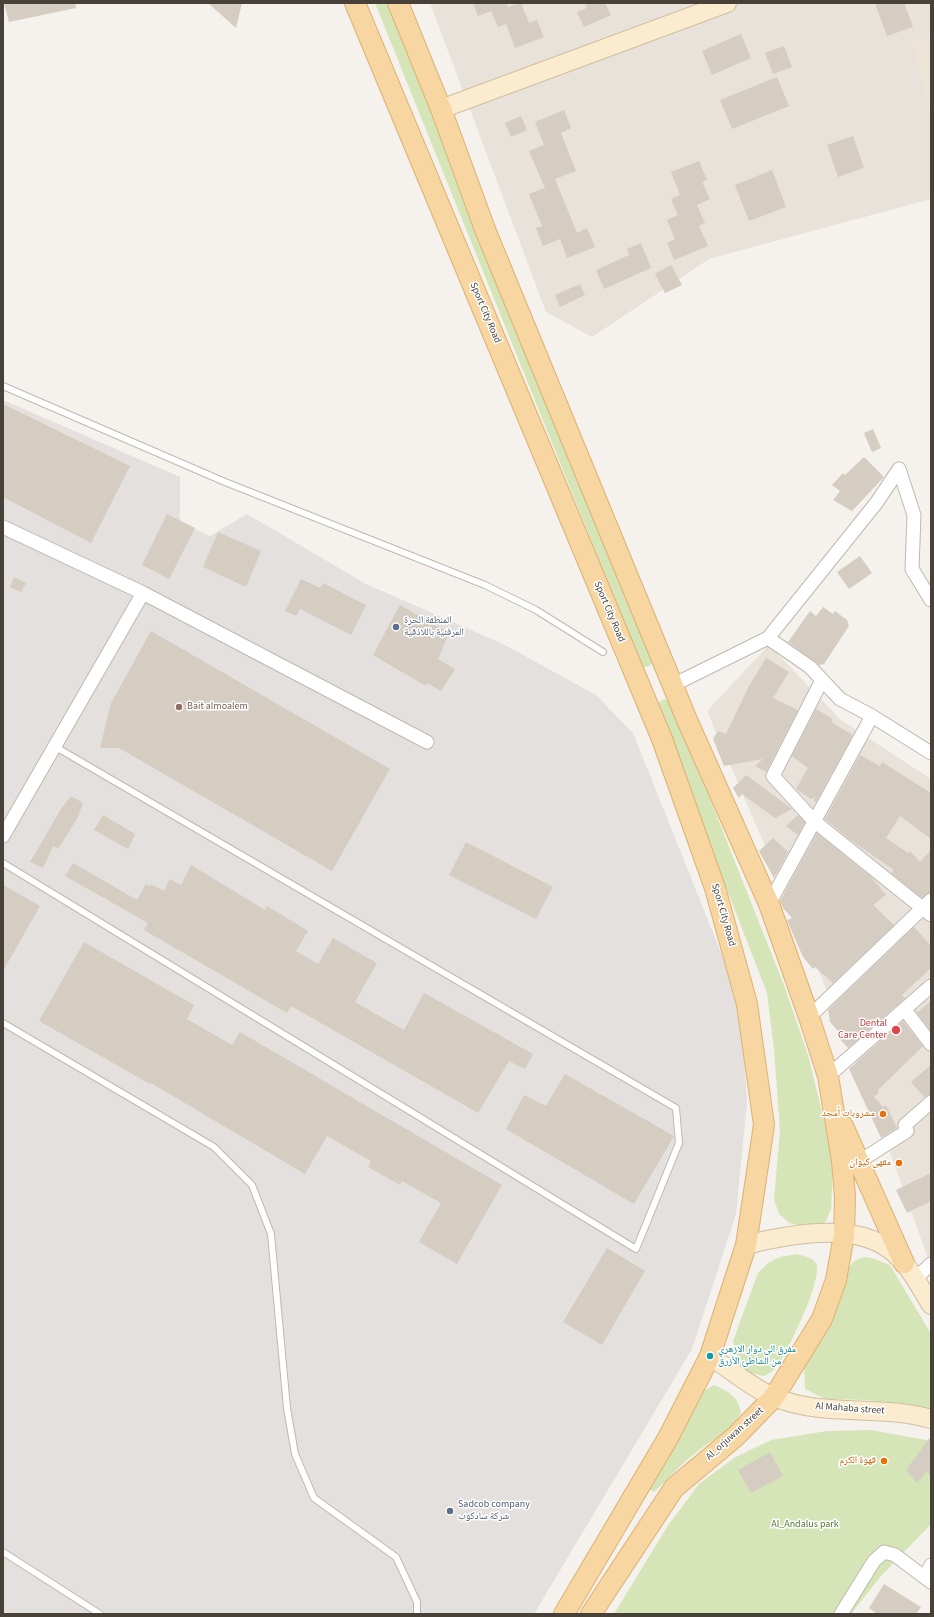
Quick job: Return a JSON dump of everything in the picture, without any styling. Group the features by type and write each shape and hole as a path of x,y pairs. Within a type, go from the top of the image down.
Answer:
{"main road":[{"name":"Sport City Road","path":"356,3 659,732 715,888 748,1004 764,1125 746,1246"},
{"path":"398,3 441,109 486,232 674,685 686,720 770,904 828,1076 842,1161 845,1197 844,1235"},
{"path":"441,109 695,9 726,3"},
{"path":"832,1104 860,1161 904,1263"},
{"path":"564,1614 668,1438 710,1356 746,1246 785,1236 824,1234 863,1237 882,1245 904,1263 916,1278 931,1306"},
{"name":"Al_orjuwan street","path":"591,1614 674,1488 736,1436 774,1397 822,1319 836,1280 844,1235"},
{"name":"Al Mahaba street","path":"710,1356 774,1397 810,1406 833,1409 914,1414 931,1419"}],"street":[{"path":"674,685 768,638 877,502 899,469 914,515 912,569 931,600"},
{"path":"3,528 143,592 427,742"},
{"path":"3,836 143,592"},
{"path":"768,638 810,668 832,693 840,699 872,716 931,753"},
{"path":"809,1017 929,907 814,821 773,776 822,680"},
{"path":"770,904 872,716"},
{"path":"828,1076 931,986"},
{"path":"905,1010 931,1044"},
{"path":"860,1161 907,1131 905,1125 931,1102"},
{"path":"916,1278 931,1264"},
{"path":"841,1614 874,1561 884,1552 895,1555 928,1580 931,1565"}],"lane":[{"path":"3,386 225,482 485,585 536,610 603,652"},
{"path":"3,863 636,1249 679,1144 676,1108 54,746"},
{"path":"3,1022 214,1147 252,1185 271,1234 287,1408 295,1454 314,1498 396,1557 417,1602 417,1614"},
{"path":"3,1552 100,1614"}],"shaded area":[{"path":"430,3 931,3 931,199 709,259 592,337 546,312"},
{"path":"931,35 931,117 912,42"},
{"path":"3,400 180,477 180,523 210,536 247,514 366,584 503,644 596,695 633,733 740,1000 747,1102 736,1214 692,1349 534,1614 3,1614"},
{"path":"769,645 841,720 931,779 931,1267 858,1063 707,711"}],"green space":[{"path":"375,3 389,3 654,659 652,664 649,666 644,667 641,664"},
{"path":"665,699 673,706 784,985 808,1055 826,1128 833,1168 831,1209 826,1221 819,1227 811,1228 789,1223 779,1214 774,1199 780,1131 774,1049 767,993 658,711 659,704"},
{"path":"797,1254 810,1258 814,1261 816,1263 817,1271 815,1284 803,1317 775,1369 764,1376 750,1373 738,1363 733,1341 758,1273 768,1263 780,1257"},
{"path":"864,1257 872,1258 890,1265 931,1334 931,1413 922,1409 868,1400 825,1399 805,1389 804,1365 839,1281 854,1261"},
{"path":"714,1385 732,1395 740,1407 741,1413 733,1425 690,1458 654,1492 647,1488 705,1390"},
{"name":"Al_Andalus park","path":"871,1430 931,1441 931,1524 881,1576 851,1614 614,1614 667,1527 699,1484 734,1458 771,1440 827,1431"}],"building":[{"path":"4,3 75,3 76,8 9,22"},
{"path":"208,3 242,3 236,28"},
{"path":"473,3 509,3 507,4 508,7 521,3 529,23 537,20 544,37 515,48 506,24 498,27 491,11 478,16"},
{"path":"585,3 605,3 611,15 584,27 577,12 587,8"},
{"path":"875,3 904,3 913,27 887,36"},
{"path":"741,34 751,58 712,75 702,51"},
{"path":"784,46 792,67 773,74 765,53"},
{"path":"777,77 789,106 732,129 720,100"},
{"path":"564,110 571,128 561,133 576,171 555,179 577,233 587,228 595,247 567,258 560,239 543,246 536,228 542,226 529,194 545,188 529,151 544,145 535,122"},
{"path":"521,116 527,130 511,137 505,123"},
{"path":"853,136 864,168 838,177 827,145"},
{"path":"699,161 707,180 702,182 710,199 697,205 705,223 699,226 708,246 674,260 667,243 675,239 667,220 678,215 671,199 680,195 671,172"},
{"path":"772,170 786,207 749,221 735,185"},
{"path":"641,243 651,268 604,289 596,270 629,255 627,249"},
{"path":"671,265 682,285 665,293 655,274"},
{"path":"580,284 585,295 560,307 555,295"},
{"path":"3,404 130,466 91,543 3,497"},
{"path":"873,429 881,448 872,452 864,433"},
{"path":"864,457 884,477 852,511 833,500 840,491 832,485 843,473 845,475"},
{"path":"167,514 195,528 169,579 142,565"},
{"path":"218,532 261,551 246,587 203,567"},
{"path":"860,556 872,573 849,589 837,572"},
{"path":"14,577 26,583 21,592 10,587"},
{"path":"301,579 320,588 323,583 366,605 351,635 300,609 296,616 285,611"},
{"path":"400,605 449,633 438,659 455,669 441,691 427,683 426,686 373,655"},
{"path":"823,607 833,614 835,611 847,620 849,626 824,664 819,665 788,642 810,611 816,616"},
{"path":"151,631 390,769 332,871 119,748 100,748 111,703"},
{"path":"766,658 789,672 773,698 798,710 766,772 755,766 763,759 724,766 713,739 718,731 726,734 749,686"},
{"path":"816,709 833,719 831,722 853,735 816,802 813,800 816,797 811,799 796,789 808,768 792,756"},
{"path":"860,755 880,766 882,762 931,793 931,839 900,816 886,838 908,853 910,851 920,862 931,850 931,892 922,898 891,873 894,870 852,841 825,819"},
{"path":"746,775 792,809 775,818 742,794 739,798 733,788"},
{"path":"71,796 83,803 77,819 58,849 53,846 43,868 30,862 61,809"},
{"path":"103,815 135,834 128,849 94,830"},
{"path":"798,815 805,822 798,835 786,826"},
{"path":"817,833 871,877 886,895 873,905 894,925 833,983 815,967 813,969 803,957 787,920 792,918 783,908 780,901"},
{"path":"773,838 788,852 774,878 759,851"},
{"path":"466,842 553,887 536,919 449,875"},
{"path":"73,863 137,900 146,884 150,886 151,884 164,891 170,879 181,885 191,865 265,910 267,906 308,931 296,951 318,964 333,938 377,963 355,1002 404,1030 424,993 533,1054 525,1069 509,1061 478,1113 291,1006 287,1013 144,930 148,923 65,876"},
{"path":"3,885 40,906 3,971"},
{"path":"914,927 931,946 931,968 902,995 905,998 848,1048 838,1037 841,1034 830,1022 828,1010"},
{"path":"84,942 194,1005 187,1019 232,1045 240,1032 502,1185 457,1264 419,1242 441,1203 402,1181 400,1185 368,1167 371,1161 327,1136 305,1174 151,1083 150,1084 39,1021"},
{"path":"931,1001 931,1031 915,1010 918,1012"},
{"path":"903,1021 923,1046 878,1090 879,1092 874,1097 883,1107 886,1105 897,1128 881,1138 849,1069"},
{"path":"931,1065 931,1094 924,1097 911,1082"},
{"path":"565,1074 674,1136 634,1204 506,1129 524,1095 546,1106"},
{"path":"931,1173 931,1201 907,1213 896,1190"},
{"path":"607,1248 645,1271 602,1345 563,1322"},
{"path":"931,1436 931,1475 926,1472 917,1483 906,1470"},
{"path":"770,1452 783,1476 751,1493 738,1470"},
{"path":"884,1584 921,1607 916,1614 877,1614 869,1608"}],"place":[{"name":"المنطقة الحرة المرفئية باللاذقية","path":"396,627"},
{"name":"Bait almoalem","path":"179,707"},
{"name":"Dental Care Center","path":"896,1030"},
{"name":"مشروبات أمجد","path":"883,1114"},
{"name":"مقهى كيوان","path":"899,1163"},
{"name":"مفرق الى دوار الازهري من الشاطئ الأزرق","path":"710,1356"},
{"name":"قهوة الكرم","path":"884,1461"},
{"name":"Sadcob company شركة سادكوب","path":"450,1511"}]}
